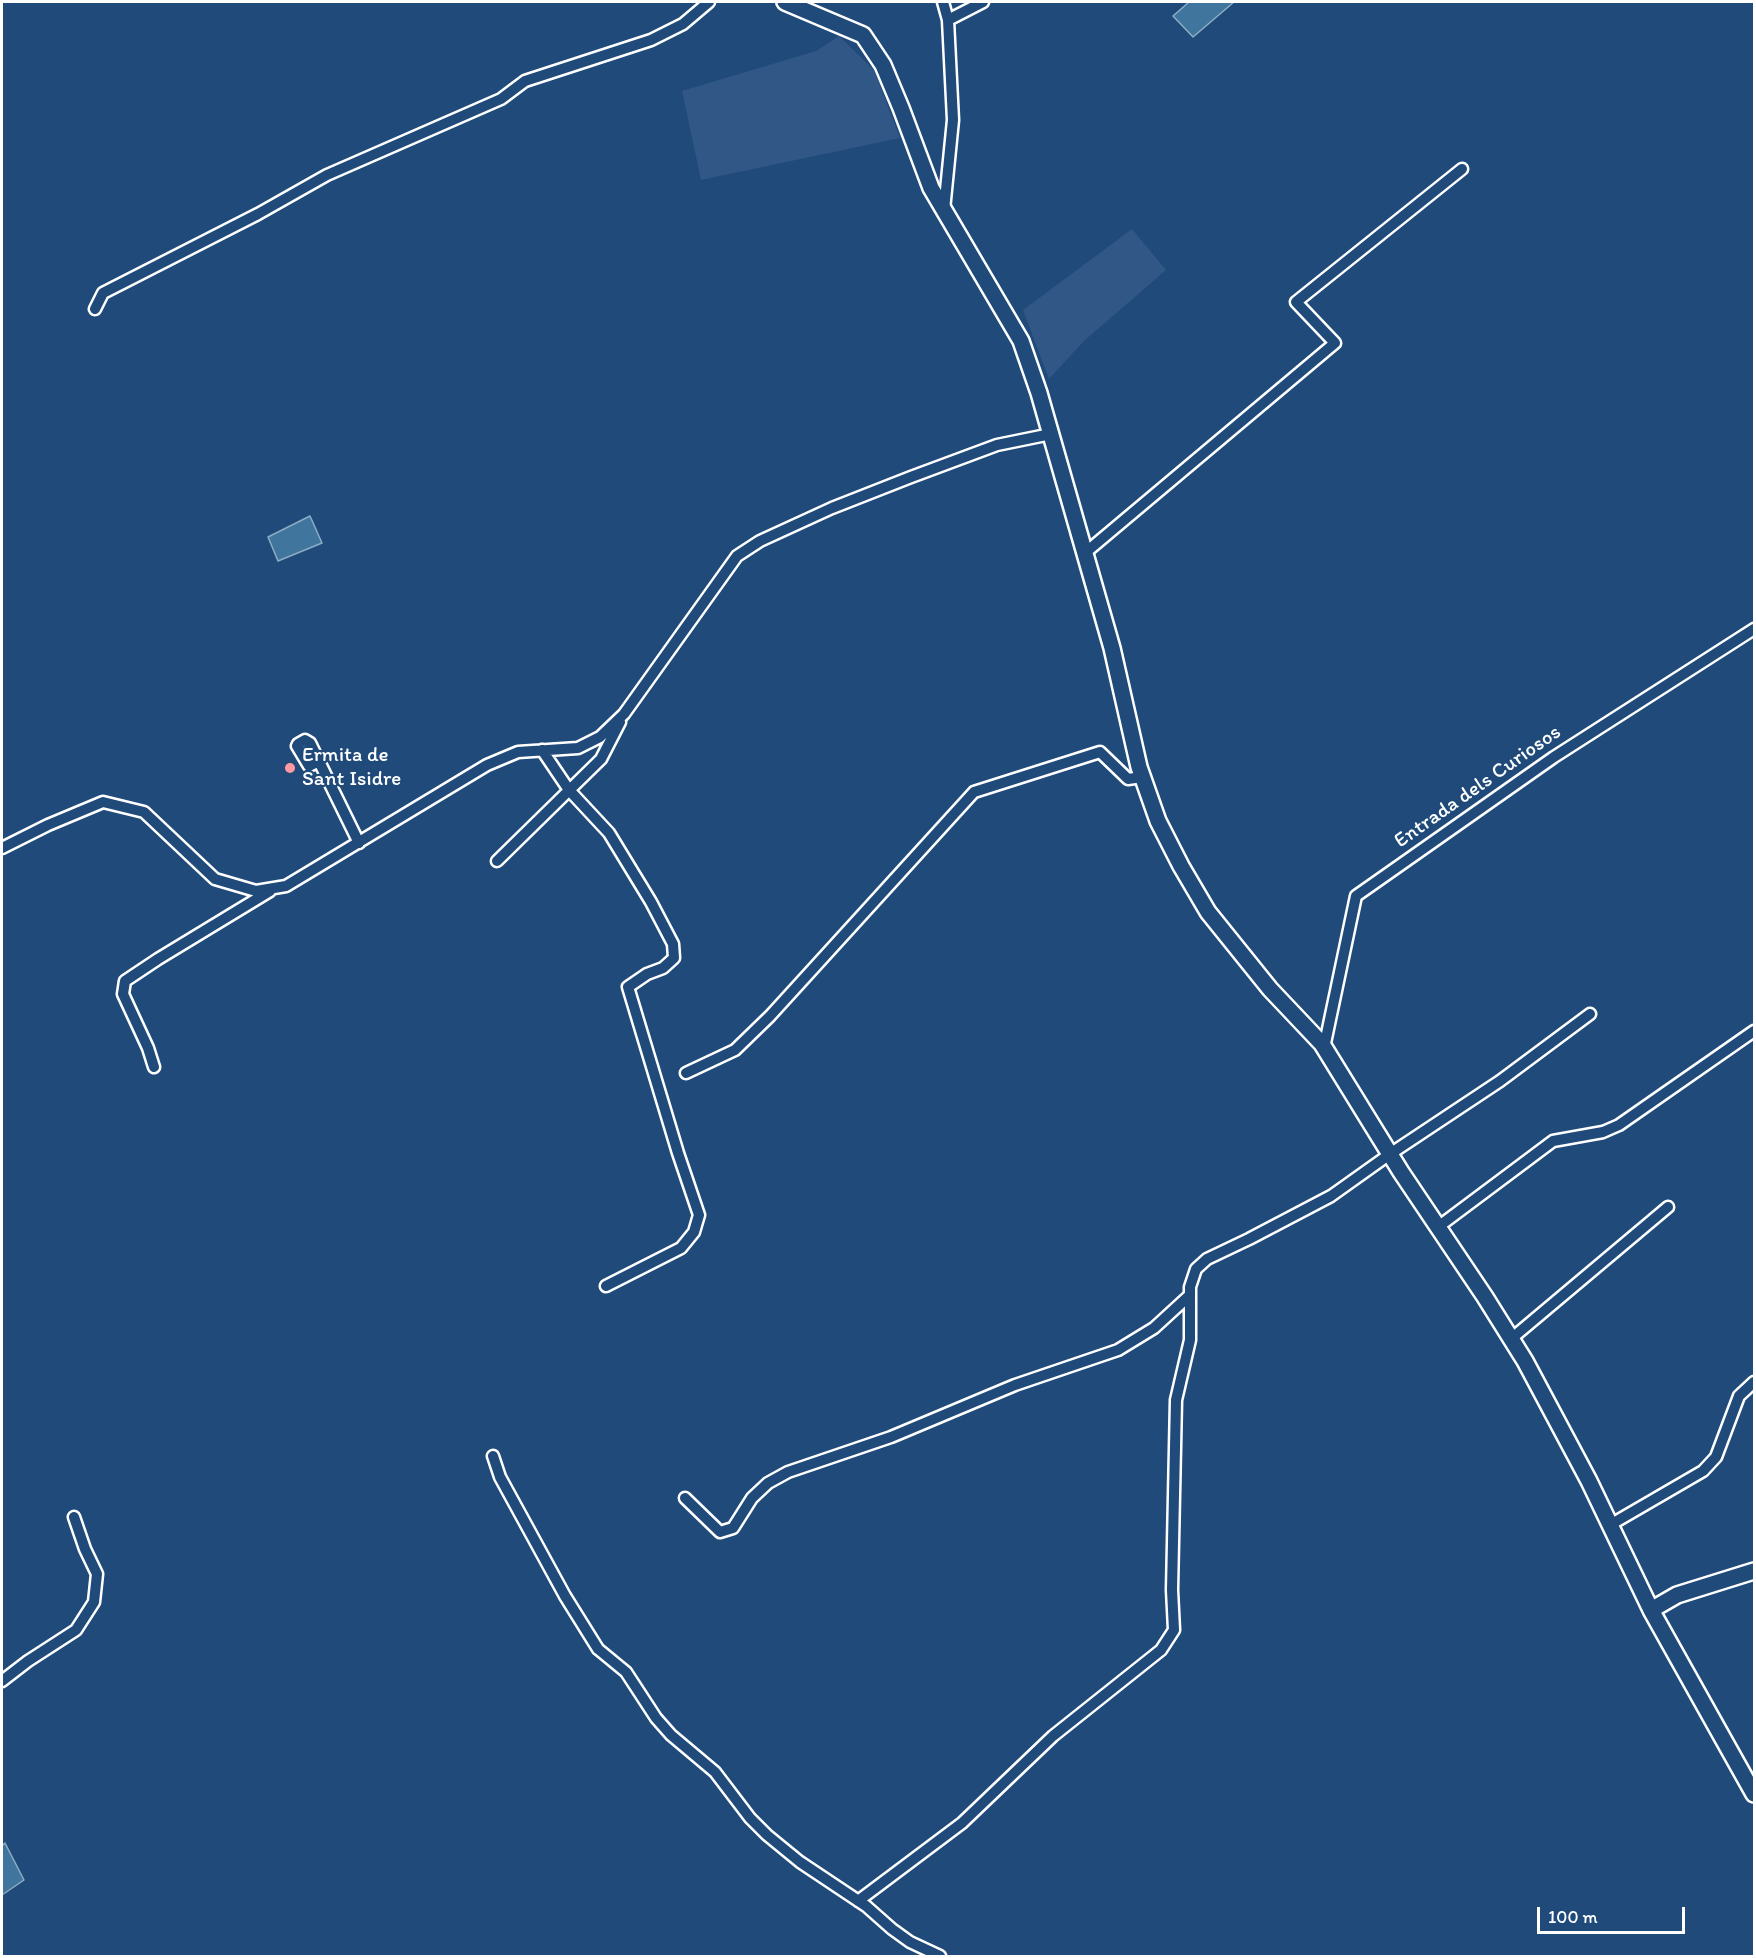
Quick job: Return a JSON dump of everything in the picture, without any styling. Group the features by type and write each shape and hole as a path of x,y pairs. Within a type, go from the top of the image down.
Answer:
{"main road":[{"path":"784,2 863,35 883,64 931,188 1021,341 1039,393 1085,553 1112,648 1142,777 1158,821 1208,912 1270,989 1324,1048 1511,1339 1589,1481 1650,1610 1755,1794"},
{"path":"1650,1610 1677,1595 1755,1571"}],"street":[{"path":"95,309 103,293 258,214 327,175 501,99 525,81 651,40 683,24 709,2"},
{"path":"943,2 948,20 953,120 944,212"},
{"path":"948,20 982,2"},
{"path":"1085,553 1335,343 1296,302 1462,169"},
{"path":"497,861 601,759 624,714 737,556 760,541 832,508 921,473 997,445 1051,434"},
{"name":"Entrada dels Curiosos","path":"1324,1048 1356,896 1554,757 1752,636"},
{"path":"2,848 48,825 103,802 144,812 215,879 255,891 286,886 487,765 518,752 578,748 600,737 624,714"},
{"path":"542,750 569,790 609,833 651,902 673,944 674,958 663,968 628,987 699,1215 694,1232 681,1248 606,1286"},
{"path":"686,1073 735,1050 770,1016 975,792 1100,752 1128,779 1142,777"},
{"path":"319,761 359,843"},
{"path":"154,1068 148,1048 123,994 125,981 275,888"},
{"path":"858,1900 962,1823 1053,1736 1161,1650 1174,1630 1172,1590 1176,1400 1190,1340 1190,1287 1196,1269 1207,1259 1331,1196 1500,1081 1590,1014"},
{"path":"1438,1227 1553,1141 1603,1132 1619,1125 1755,1030"},
{"path":"1511,1339 1668,1207"},
{"path":"685,1498 720,1532 733,1528 752,1498 768,1483 788,1472 891,1437 1016,1385 1118,1350 1154,1328 1190,1295"},
{"path":"1610,1525 1703,1471 1716,1457 1738,1396 1755,1382"},
{"path":"493,1456 500,1477 565,1596 598,1649 626,1672 656,1718 671,1735 715,1772 750,1818 767,1835 800,1862 858,1900 910,1942 940,1956"},
{"path":"2,1682 28,1661 76,1630 94,1602 97,1574 74,1517"}],"shaded area":[{"path":"1189,2 1234,2 1193,37 1173,16"},
{"path":"839,36 874,70 900,138 701,180 682,91 816,51"},
{"path":"1132,229 1166,270 1084,341 1049,379 1023,310"},
{"path":"310,516 322,543 278,561 268,537"},
{"path":"5,1843 24,1880 2,1895 2,1846"}],"place":[{"name":"Ermita de Sant Isidre","path":"290,768"}]}
